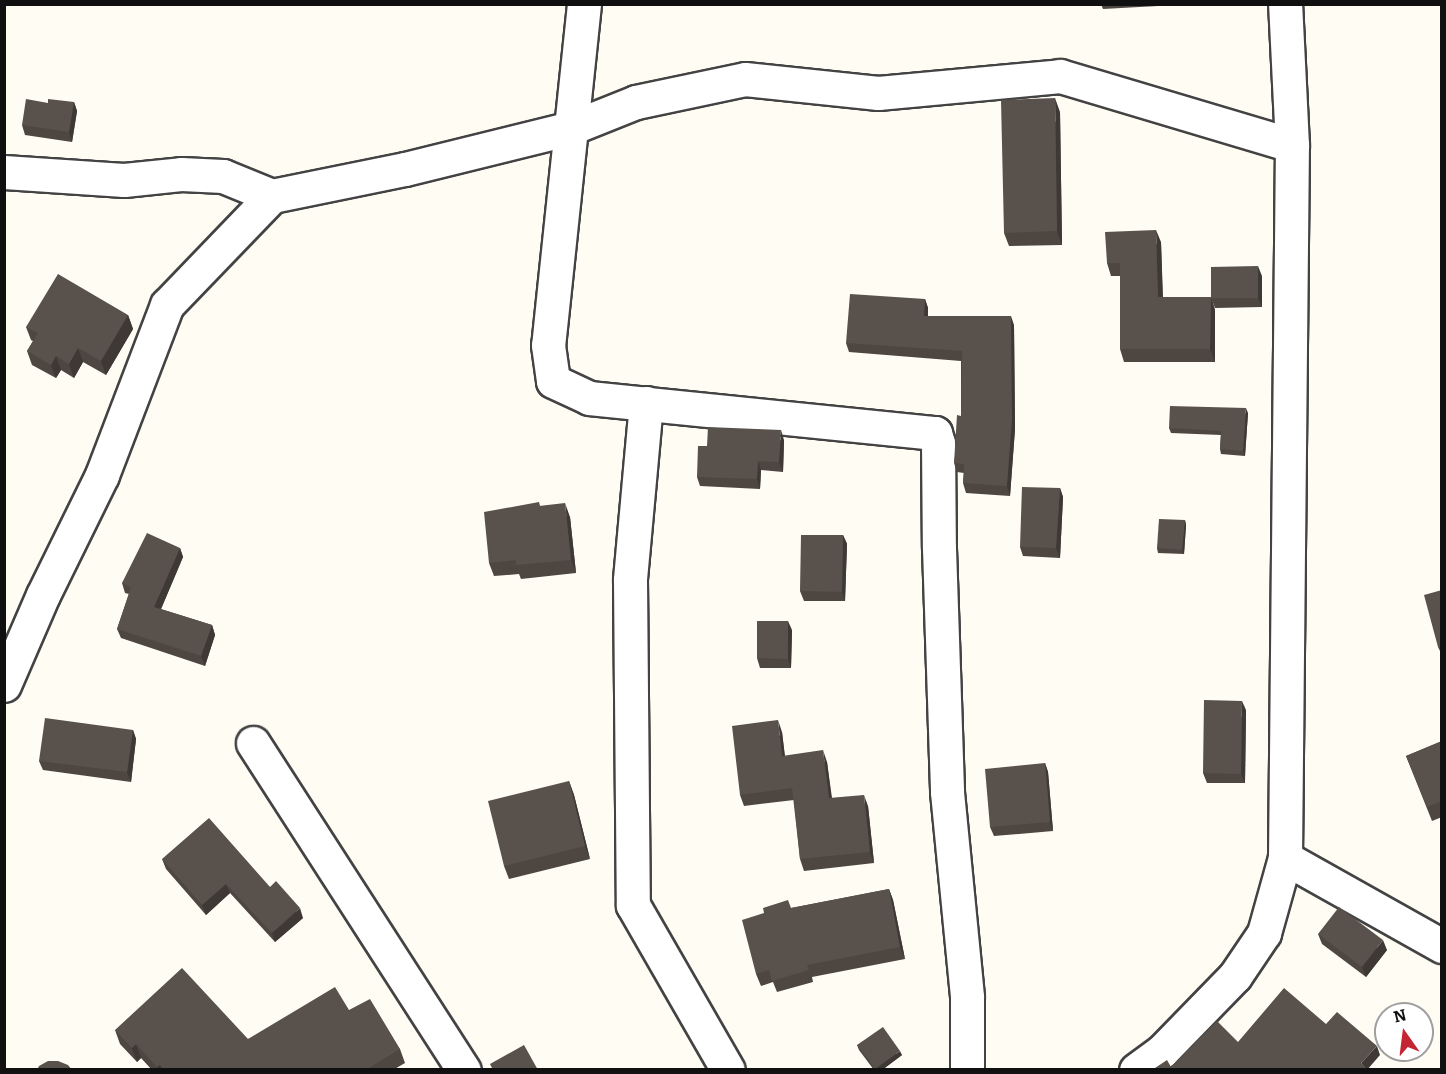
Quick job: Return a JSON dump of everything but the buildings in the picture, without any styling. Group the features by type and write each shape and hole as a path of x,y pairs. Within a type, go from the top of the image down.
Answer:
{"street":[{"path":"584,4 548,345 553,381 589,398 935,433 938,443 947,792 967,997 967,1070"},
{"path":"1136,1070 1162,1051 1235,976 1264,933 1285,858 1292,145 1285,4"},
{"path":"4,172 124,180 181,174 223,176 272,196 405,169 571,128 636,102 745,79 878,93 1060,76 1292,145"},
{"path":"4,685 43,595 102,475 167,305 272,196"},
{"path":"646,403 630,580 633,904 728,1070"},
{"path":"253,743 464,1070"},
{"path":"1285,858 1442,946"}]}
